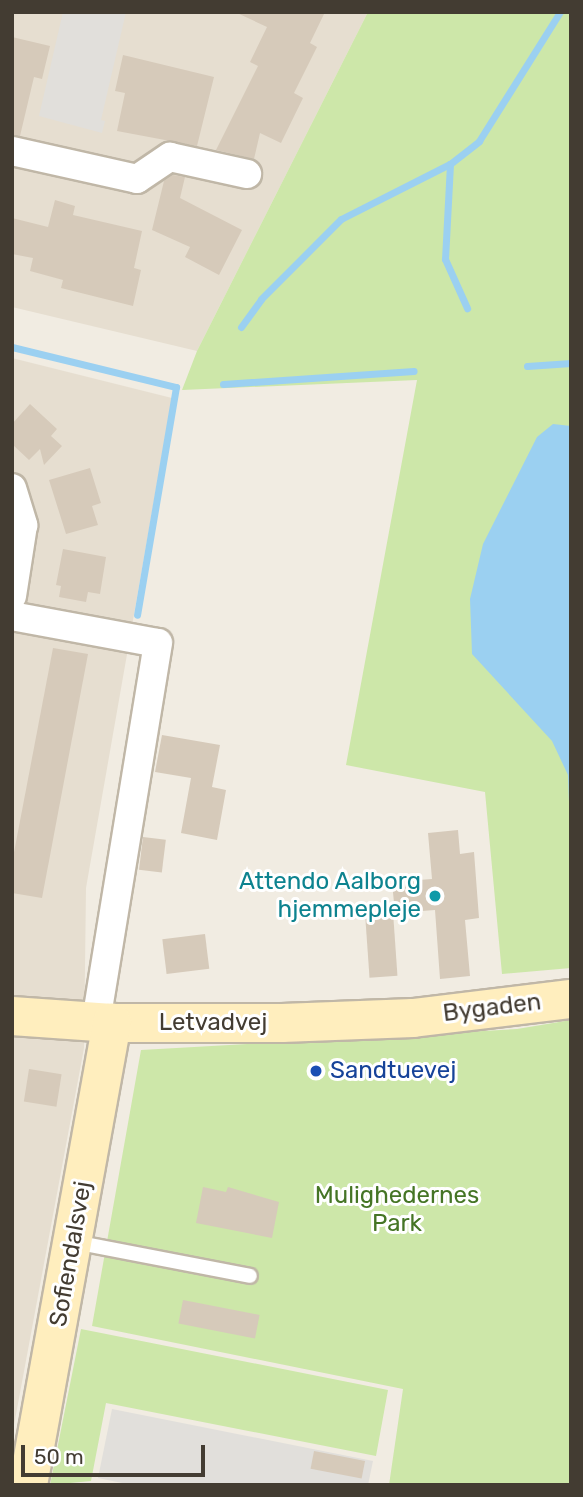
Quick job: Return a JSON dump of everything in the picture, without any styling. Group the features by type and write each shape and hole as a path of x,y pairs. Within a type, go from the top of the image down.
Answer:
{"street":[{"path":"12,151 137,179 170,157 247,174"},
{"path":"12,488 23,525 12,596"},
{"path":"12,616 158,643 104,1023"},
{"name":"Bygaden","path":"413,1018 571,999"},
{"name":"Letvadvej","path":"12,1016 104,1023 413,1018"},
{"name":"Sofiendalsvej","path":"28,1485 73,1242 104,1023"}],"lane":[{"path":"73,1242 250,1276"}],"shaded area":[{"path":"12,12 368,12 197,351 12,307"},
{"path":"63,12 126,12 101,120 105,121 102,133 39,116"},
{"path":"12,358 172,398 86,888 84,1048 12,1436"},
{"path":"112,1409 373,1461 368,1485 132,1485 98,1478"}],"green space":[{"path":"368,12 571,12 571,968 502,974 485,792 346,765 417,380 182,390 197,351"},
{"name":"Mulighedernes Park","path":"571,1020 571,1485 389,1485 403,1389 92,1326 141,1050 517,1029"},
{"path":"81,1329 388,1390 376,1456 106,1403 91,1481 50,1485"}],"water":[{"path":"553,424 571,426 571,857 568,775 552,741 472,654 470,599 483,544 537,437"}],"building":[{"path":"235,12 325,12 310,43 317,47 294,93 303,98 281,143 260,133 254,159 216,150 258,66 250,62 267,27"},
{"path":"12,37 50,46 42,79 34,77 20,136 12,135"},
{"path":"123,55 214,77 197,146 117,131 125,93 115,91"},
{"path":"173,175 185,177 180,198 242,230 219,275 185,257 190,247 152,230 164,181"},
{"path":"55,200 75,206 73,215 142,231 134,268 141,270 133,306 61,288 63,280 30,271 33,258 12,254 12,218 48,227"},
{"path":"30,404 57,429 51,436 62,446 44,465 40,449 29,460 12,444 12,424"},
{"path":"90,468 101,503 92,506 98,525 66,534 49,480"},
{"path":"63,549 106,557 100,594 88,592 86,602 59,597 61,586 56,585"},
{"path":"53,648 88,654 42,898 12,893 12,863"},
{"path":"162,735 220,745 212,787 226,790 217,840 181,833 191,778 155,772"},
{"name":"Attendo Aalborg hjemmepleje","path":"458,830 460,854 474,852 479,918 465,920 470,976 440,979 435,910 395,913 392,882 432,879 428,833"},
{"path":"143,837 166,840 162,873 139,870"},
{"name":"Attendo Aalborg hjemmepleje","path":"393,912 397,976 370,978 365,914"},
{"path":"205,934 209,969 167,974 162,939"},
{"path":"29,1069 62,1074 56,1107 24,1102"},
{"path":"203,1187 226,1192 228,1187 279,1202 272,1238 196,1223"},
{"path":"183,1300 260,1315 255,1338 178,1324"},
{"path":"314,1451 365,1461 362,1479 311,1469"}],"waterway":[{"path":"241,327 261,299 341,219 450,164 479,141 560,12"},
{"path":"450,164 445,259 467,308"},
{"path":"12,347 176,387 137,615"},
{"path":"527,366 571,363"},
{"path":"223,384 414,371"}],"place":[{"name":"Attendo Aalborg hjemmepleje","path":"435,896"},
{"name":"Sandtuevej","path":"316,1071"}]}
